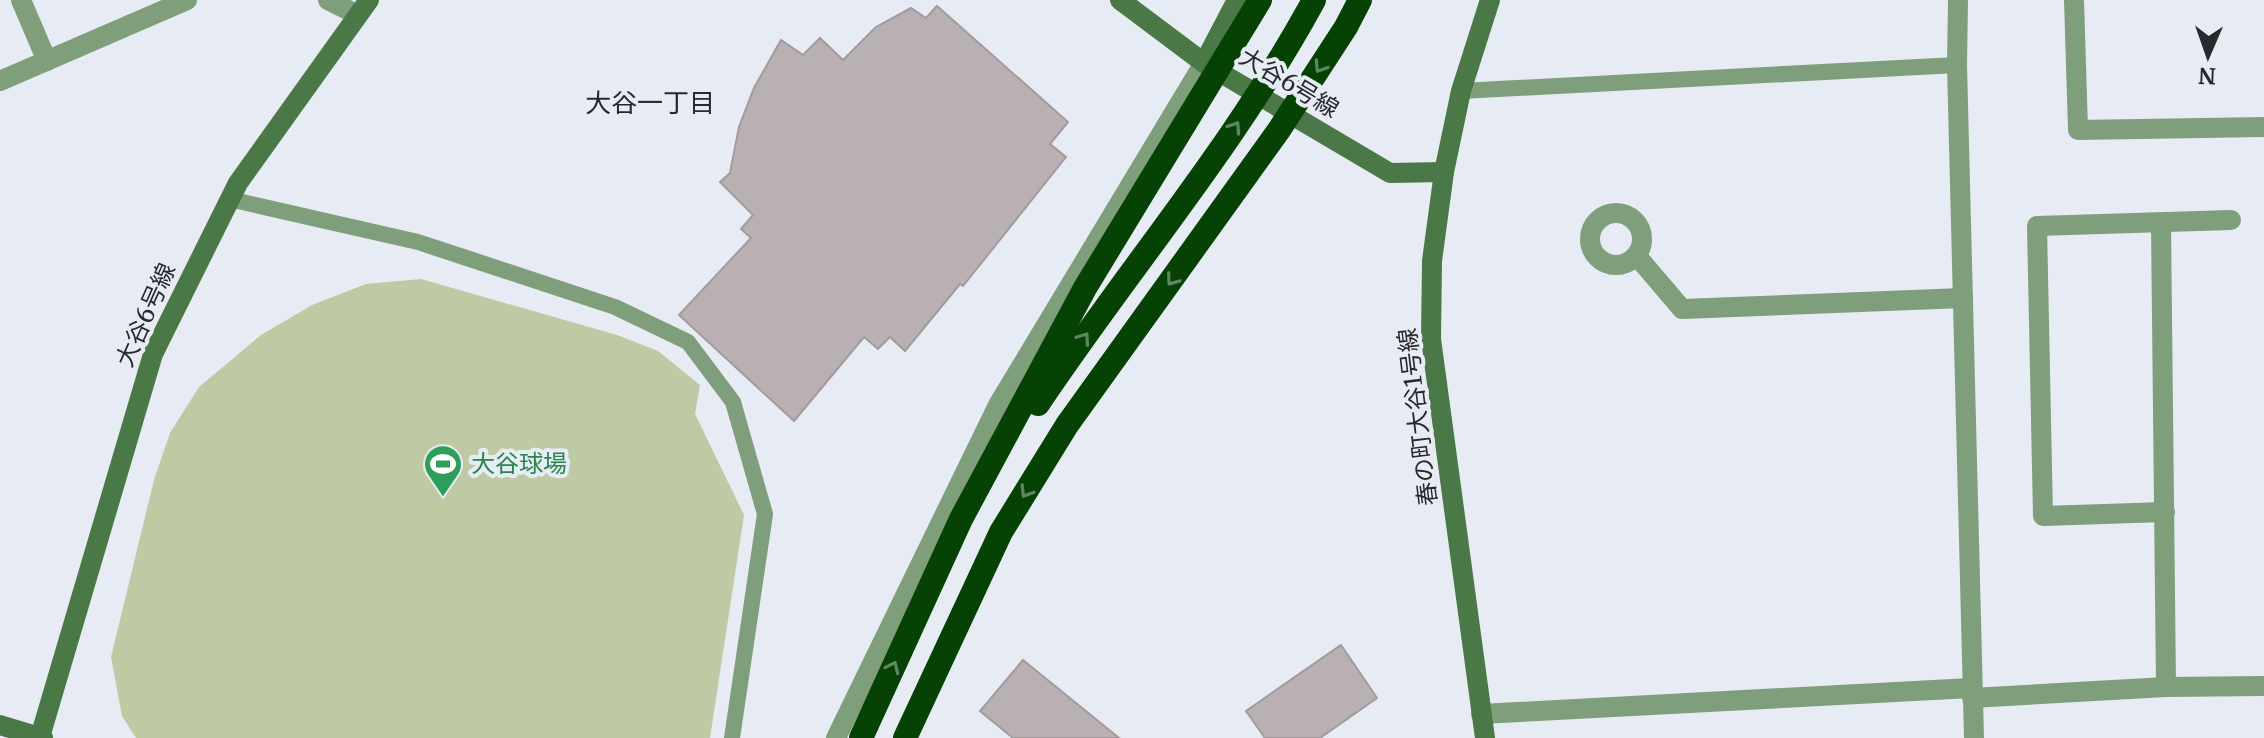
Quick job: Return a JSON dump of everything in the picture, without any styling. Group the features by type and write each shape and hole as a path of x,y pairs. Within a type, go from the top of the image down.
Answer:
{"highway":[{"path":"861,738 961,519 1085,288 1260,0"},
{"path":"961,519 1121,285 1179,209 1243,116 1285,53 1314,0"},
{"path":"905,738 1001,532 1067,425 1279,130 1360,0"}],"street":[{"path":"21,0 47,61"},
{"path":"0,81 156,6 187,0"},
{"path":"328,0 363,7"},
{"name":"大谷6号線","path":"1120,0 1204,63 1390,173 1444,172"},
{"path":"836,738 998,405 1204,63 1237,0"},
{"name":"春の町大谷1号線","path":"1485,738 1431,339 1432,261 1444,172 1461,91 1490,0"},
{"path":"1958,0 1957,65 1974,738"},
{"path":"2074,0 2078,130 2264,127"},
{"name":"大谷6号線","path":"42,737 153,354 229,199 363,7"},
{"path":"2165,512 2043,516 2037,226 2231,220"},
{"path":"2161,224 2166,687"},
{"path":"1636,255 1682,309 1963,298"},
{"path":"1481,714 1971,693 2264,686"},
{"path":"0,725 42,737"}],"lane":[{"path":"1461,91 1957,65"},
{"path":"229,199 418,242 615,307 688,342 733,402 765,514 732,738"}],"green space":[{"name":"大谷球場","path":"421,279 617,335 658,351 700,385 695,414 744,515 710,738 136,738 122,716 111,657 154,480 170,433 199,387 261,335 312,305 366,284"}],"building":[{"path":"937,6 1068,122 1050,144 1066,157 963,286 960,284 905,351 890,337 878,349 864,337 794,421 679,315 751,238 741,229 753,215 720,182 730,173 739,127 754,88 781,40 803,55 820,38 843,60 876,27 911,8 926,18"},
{"path":"1341,645 1377,698 1320,738 1265,738 1246,711"},
{"path":"1023,660 1119,738 1013,738 980,711"}],"place":[{"name":"大谷球場","path":"443,498"}],"district":[{"name":"大谷一丁目","path":"650,103"}]}
